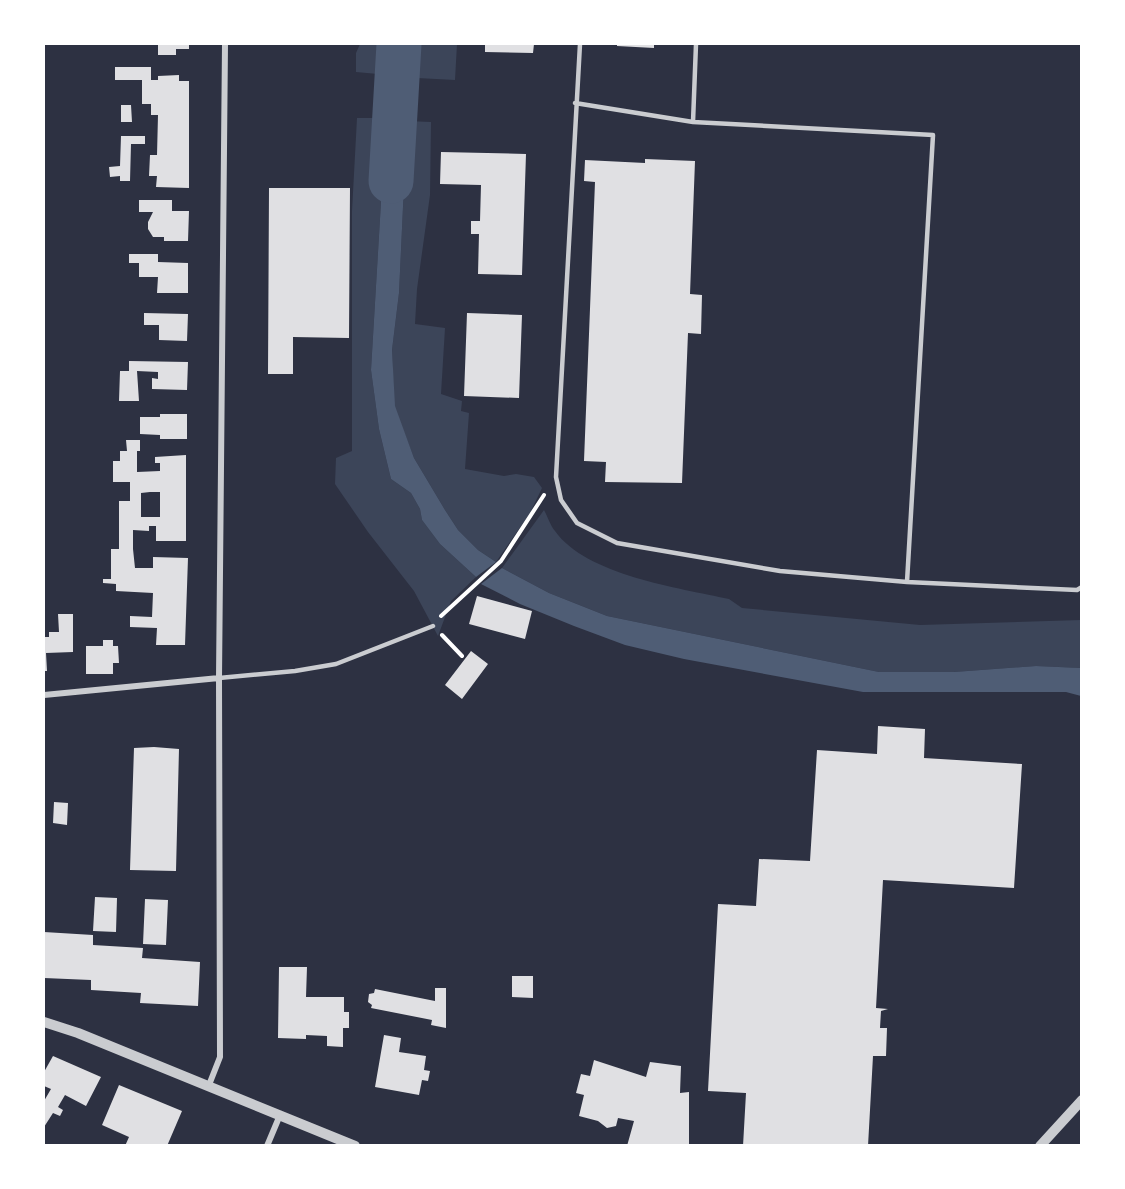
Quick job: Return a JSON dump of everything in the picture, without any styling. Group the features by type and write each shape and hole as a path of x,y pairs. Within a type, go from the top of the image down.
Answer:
{"street":[{"path":"209,1085 220,1057 219,678 225,44"},
{"path":"44,695 219,678"},
{"path":"44,1022 209,1085 355,1146"},
{"path":"1040,1146 1082,1100"},
{"path":"267,1146 280,1115"}],"lane":[{"path":"580,44 556,477 561,500 577,523 617,543 780,571 907,582 1077,590 1082,587"},
{"path":"693,122 696,44"},
{"path":"575,103 693,122 933,135 907,582"},
{"path":"219,678 295,671 336,664 433,626"}],"path":[{"path":"462,656 433,626 472,586 501,561 556,477"}],"shaded area":[{"path":"360,44 383,44 393,62 389,75 356,72 356,53"},
{"path":"383,44 415,44 417,78 389,75 393,62"},
{"path":"415,44 457,44 455,80 417,78"},
{"path":"357,118 386,118 371,370 379,429 391,479 411,493 420,509 422,520 440,544 476,577 451,601 438,636 414,591 368,532 335,484 336,458 352,451 352,211"},
{"path":"386,118 407,121 399,293 392,350 395,406 414,458 445,510 458,530 478,550 496,562 476,577 440,544 422,520 420,509 411,493 391,479 379,429 371,370"},
{"path":"407,121 431,122 430,195 417,289 415,324 445,328 441,394 462,401 461,411 469,413 465,469 504,476 516,474 534,477 542,488 530,513 496,562 478,550 458,530 414,458 394,406 392,350 399,293"},
{"path":"544,510 555,531 569,546 588,559 635,577 729,599 742,608 920,625 1081,620 1081,668 1036,666 954,672 879,672 607,616 549,593 502,568"},
{"path":"502,568 549,593 607,616 879,672 954,672 1036,666 1081,668 1081,696 1066,692 863,692 684,659 625,645 520,604 481,584"}],"building":[{"path":"158,44 189,44 189,49 176,49 176,55 158,55"},
{"path":"485,44 534,44 533,53 485,52"},
{"path":"617,44 654,44 654,48 617,46"},
{"path":"115,67 151,67 151,80 158,80 158,76 179,75 179,81 189,81 189,188 156,187 157,176 149,176 150,155 157,155 158,115 151,115 151,104 142,104 142,80 115,80"},
{"path":"121,105 131,105 132,122 121,122"},
{"path":"121,136 145,136 145,144 131,144 130,181 120,181 120,176 110,177 109,167 120,166"},
{"path":"441,152 526,154 522,275 478,274 479,234 471,234 471,221 480,221 481,185 440,184"},
{"path":"645,159 695,161 690,294 702,295 701,334 688,333 682,483 605,482 606,462 584,461 595,182 584,181 585,160 645,163"},
{"path":"269,188 350,188 349,338 293,337 293,374 268,374"},
{"path":"139,200 172,200 172,211 189,211 188,241 164,241 164,237 153,237 148,229 148,222 153,212 139,212"},
{"path":"129,254 158,254 158,262 188,263 188,293 157,293 158,277 139,277 139,263 129,263"},
{"path":"144,313 188,314 187,341 159,340 159,325 144,325"},
{"path":"467,313 522,315 519,398 464,396"},
{"path":"129,361 188,362 187,390 152,389 152,378 158,379 158,372 137,371 139,401 119,401 120,371 129,371"},
{"path":"160,414 187,414 187,439 160,439 160,435 140,434 140,417 160,417"},
{"path":"126,440 140,440 140,451 137,451 137,472 160,471 160,463 155,463 155,457 186,455 186,541 156,541 156,526 149,526 149,531 133,530 135,568 153,568 153,557 188,558 185,645 156,645 157,628 130,627 130,616 152,617 153,593 116,591 116,584 103,583 103,579 111,579 111,549 119,549 119,501 130,501 130,482 113,482 113,461 120,461 120,451 127,451","holes":["160,492 160,517 141,517 141,493"]},
{"path":"477,596 532,611 525,639 469,624"},
{"path":"58,614 73,614 73,652 46,653 47,671 44,671 44,637 49,637 49,632 59,632"},
{"path":"103,640 113,640 113,646 118,646 119,663 113,663 113,674 86,674 86,646 103,646"},
{"path":"471,651 488,664 462,699 445,685"},
{"path":"878,726 925,729 924,758 1022,764 1014,888 883,880 876,1008 888,1009 881,1011 880,1028 887,1028 886,1056 873,1056 868,1146 743,1146 746,1093 708,1091 718,904 756,906 759,859 810,861 817,750 877,754"},
{"path":"134,748 179,749 176,871 130,870"},
{"path":"54,802 68,803 67,825 53,823"},
{"path":"95,897 117,898 116,932 93,931"},
{"path":"145,899 168,900 166,945 143,944"},
{"path":"44,932 93,935 93,945 143,948 142,958 200,962 198,1006 140,1003 141,993 91,990 91,980 44,978"},
{"path":"279,967 307,967 306,997 344,997 344,1012 349,1012 349,1028 343,1028 343,1047 327,1046 327,1036 306,1035 306,1039 278,1038"},
{"path":"512,976 533,976 533,998 512,997"},
{"path":"435,988 446,988 446,1028 431,1025 432,1020 371,1008 372,1005 368,1002 369,994 374,993 375,989 435,1001"},
{"path":"384,1035 401,1038 399,1052 426,1056 424,1070 430,1071 428,1081 422,1080 419,1095 375,1087"},
{"path":"53,1056 101,1077 86,1106 65,1095 58,1107 63,1110 60,1116 53,1113 44,1127 44,1101 51,1089 44,1086 44,1072"},
{"path":"594,1060 646,1077 650,1062 681,1066 680,1093 689,1092 689,1146 627,1146 634,1121 618,1118 616,1126 607,1128 598,1121 579,1116 584,1095 576,1093 581,1074 590,1076"},
{"path":"119,1085 182,1111 167,1146 125,1146 129,1137 102,1125"}],"waterway":[{"path":"391,181 399,44"}]}
